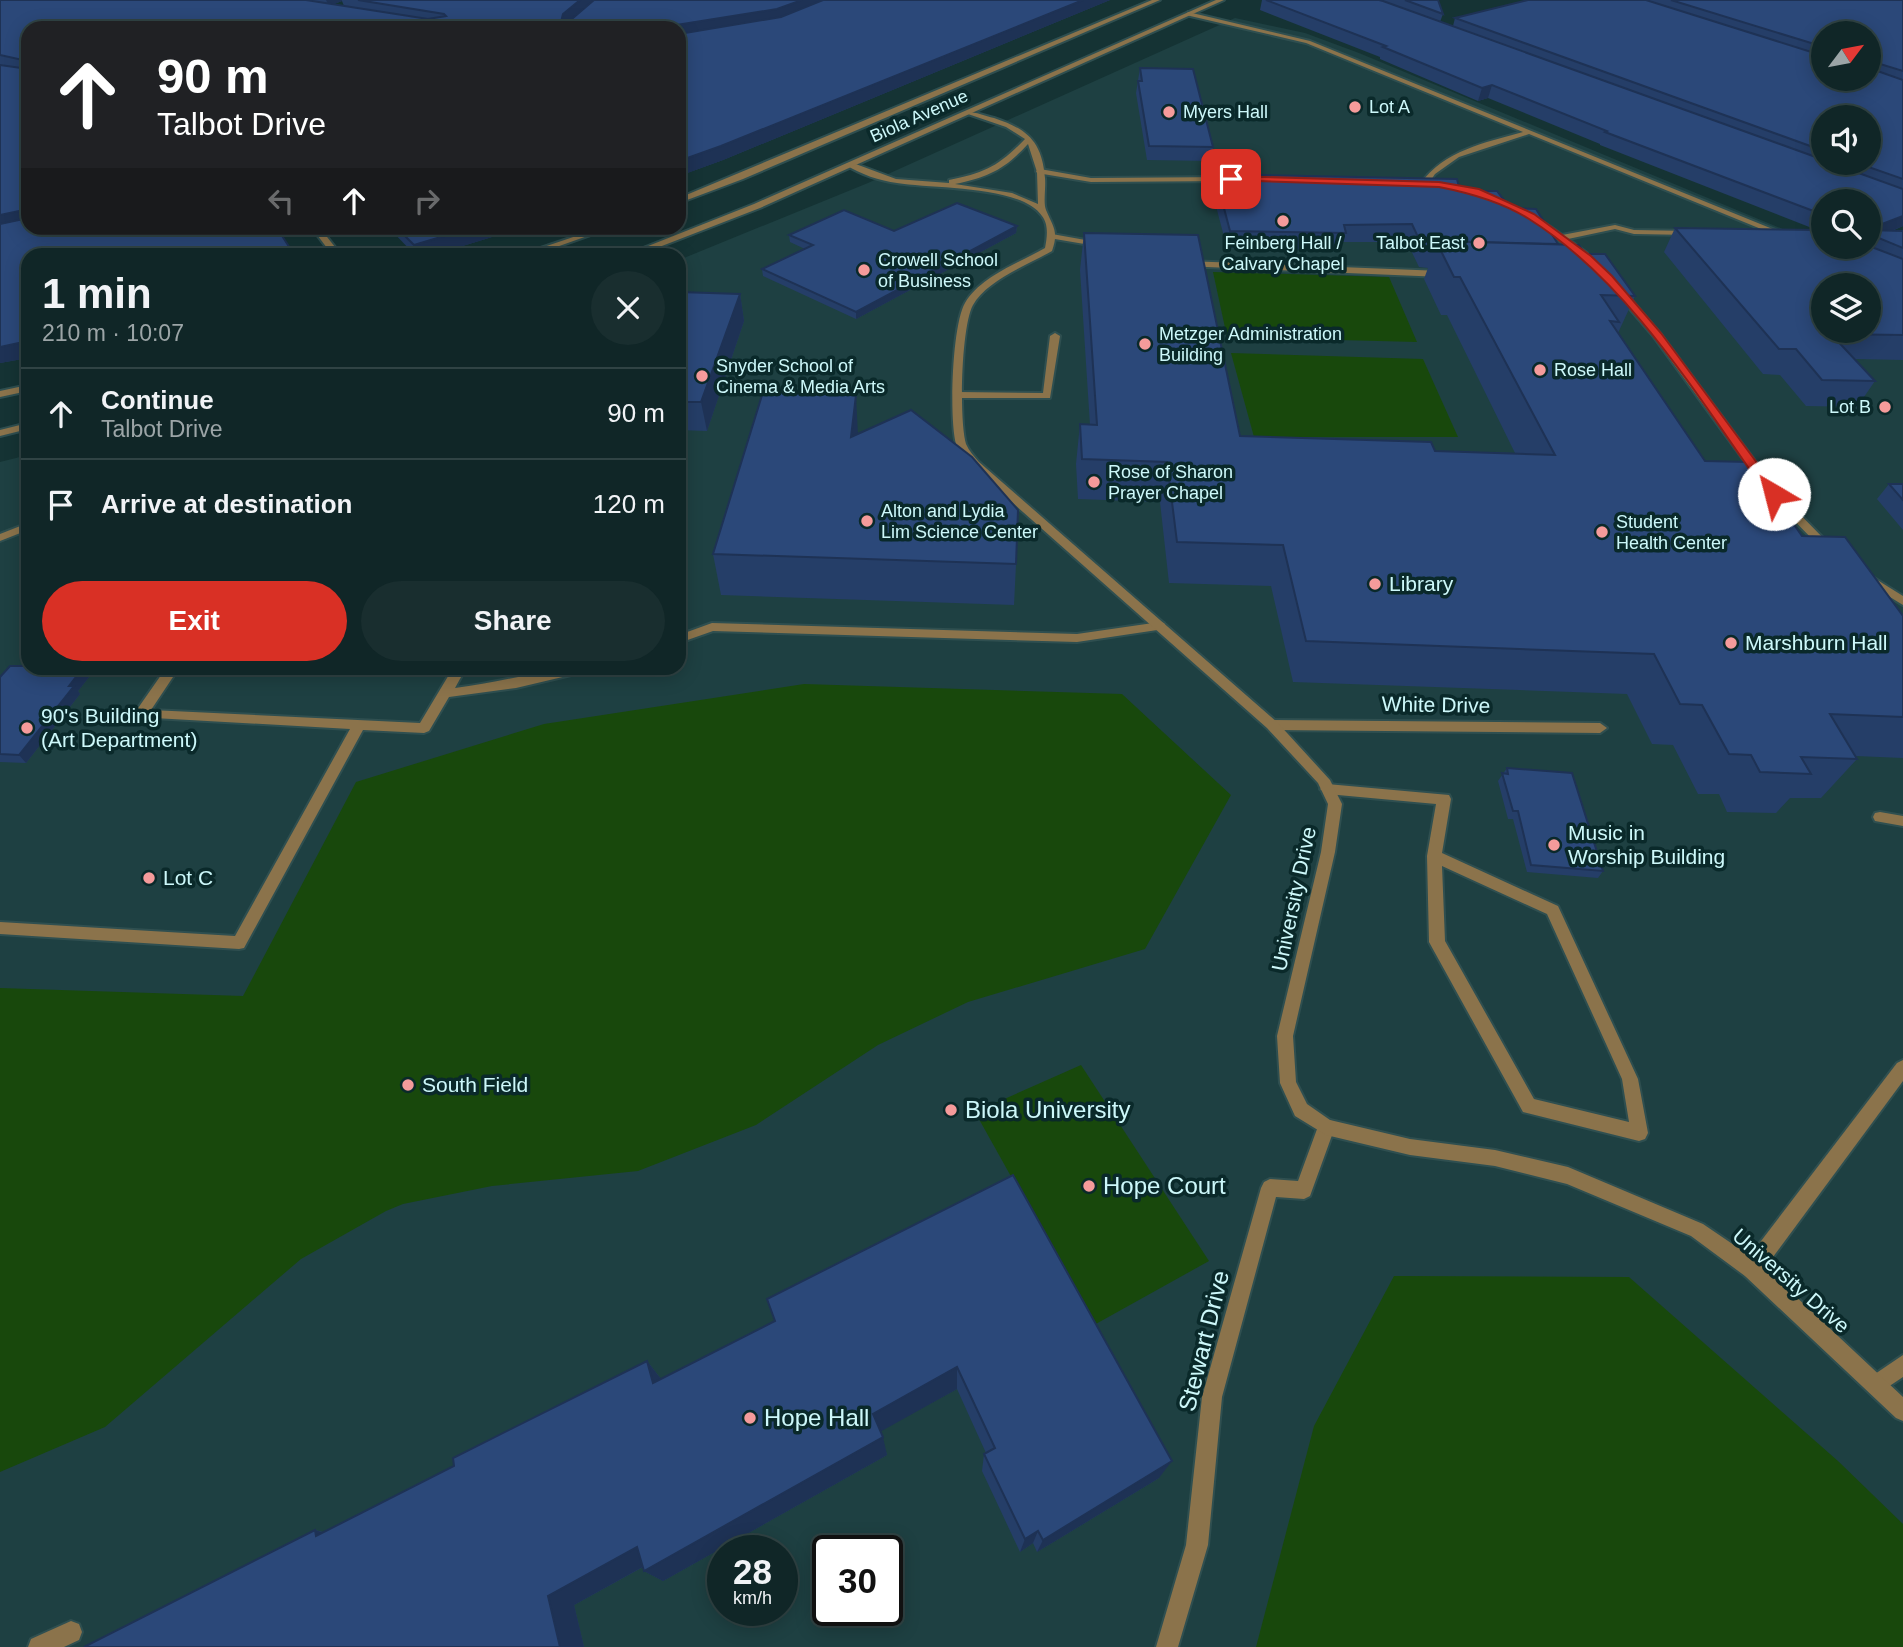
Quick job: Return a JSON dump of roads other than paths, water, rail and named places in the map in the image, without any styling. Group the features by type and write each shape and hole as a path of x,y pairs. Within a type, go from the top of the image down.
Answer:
{"street":[{"name":"Biola Avenue","path":"686,198 1157,0"},
{"name":"Biola Avenue","path":"686,233 757,206 1222,0"},
{"path":"1188,14 1308,42 1795,239"},
{"path":"970,113 1019,132 1028,140 1044,183 1041,210"},
{"path":"1424,184 1431,172 1449,158 1530,132"},
{"path":"926,184 964,180 996,171 1028,140"},
{"path":"850,165 894,180 995,193 1041,210 1051,225 1049,249 982,290 967,306 961,329 958,395 961,446 975,464 1272,725 1323,780 1328,789 1444,799 1434,856 1437,942 1529,1106 1639,1133 1630,1079 1553,910 1434,856"},
{"path":"1040,171 1091,180 1244,179"},
{"path":"1412,183 1476,191 1531,216 1594,264"},
{"path":"1561,238 1615,227 1634,232 1699,233"},
{"path":"1755,232 1767,228"},
{"path":"545,248 585,235"},
{"name":"Biola Avenue","path":"647,248 681,235"},
{"path":"1052,236 1093,242 1117,249"},
{"path":"1175,263 1209,267 1451,274"},
{"path":"1616,287 1657,335 1774,494 1834,556"},
{"path":"958,395 1047,396 1055,336"},
{"path":"0,394 21,390"},
{"path":"0,433 21,428"},
{"path":"4,537 21,529"},
{"path":"1857,571 1903,601"},
{"path":"686,636 712,627 1077,638 1160,626"},
{"path":"168,675 141,714 425,728 456,675"},
{"path":"446,693 534,681 557,675"},
{"path":"0,928 239,943 359,725"},
{"name":"White Drive","path":"1272,725 1600,728"},
{"name":"University Drive","path":"1328,789 1335,804 1328,852 1285,1036 1288,1083 1301,1110 1326,1127 1409,1147 1495,1158 1568,1175 1697,1230 1752,1269 1903,1411"},
{"path":"1880,817 1903,821"},
{"path":"1752,1269 1903,1068"},
{"name":"Stewart Drive","path":"1167,1647 1197,1545 1212,1397 1258,1240 1270,1188 1304,1190 1326,1127"},
{"path":"1876,1385 1903,1365"},
{"path":"39,1647 71,1632"}],"place":[{"name":"Lot A","path":"1355,107"},
{"name":"Myers Hall","path":"1169,112"},
{"name":"Feinberg Hall / Calvary Chapel","path":"1283,221"},
{"name":"Talbot East","path":"1479,243"},
{"name":"Crowell School of Business","path":"864,270"},
{"name":"Metzger Administration Building","path":"1145,344"},
{"name":"Rose Hall","path":"1540,370"},
{"name":"Snyder School of Cinema & Media Arts","path":"702,376"},
{"name":"Lot B","path":"1885,407"},
{"name":"Rose of Sharon Prayer Chapel","path":"1094,482"},
{"name":"Alton and Lydia Lim Science Center","path":"867,521"},
{"name":"Student Health Center","path":"1602,532"},
{"name":"Library","path":"1375,584"},
{"name":"Marshburn Hall","path":"1731,643"},
{"name":"90's Building (Art Department)","path":"27,728"},
{"name":"Music in Worship Building","path":"1554,845"},
{"name":"Lot C","path":"149,878"},
{"name":"South Field","path":"408,1085"},
{"name":"Biola University","path":"951,1110"},
{"name":"Hope Court","path":"1089,1186"},
{"name":"Hope Hall","path":"750,1418"}]}
